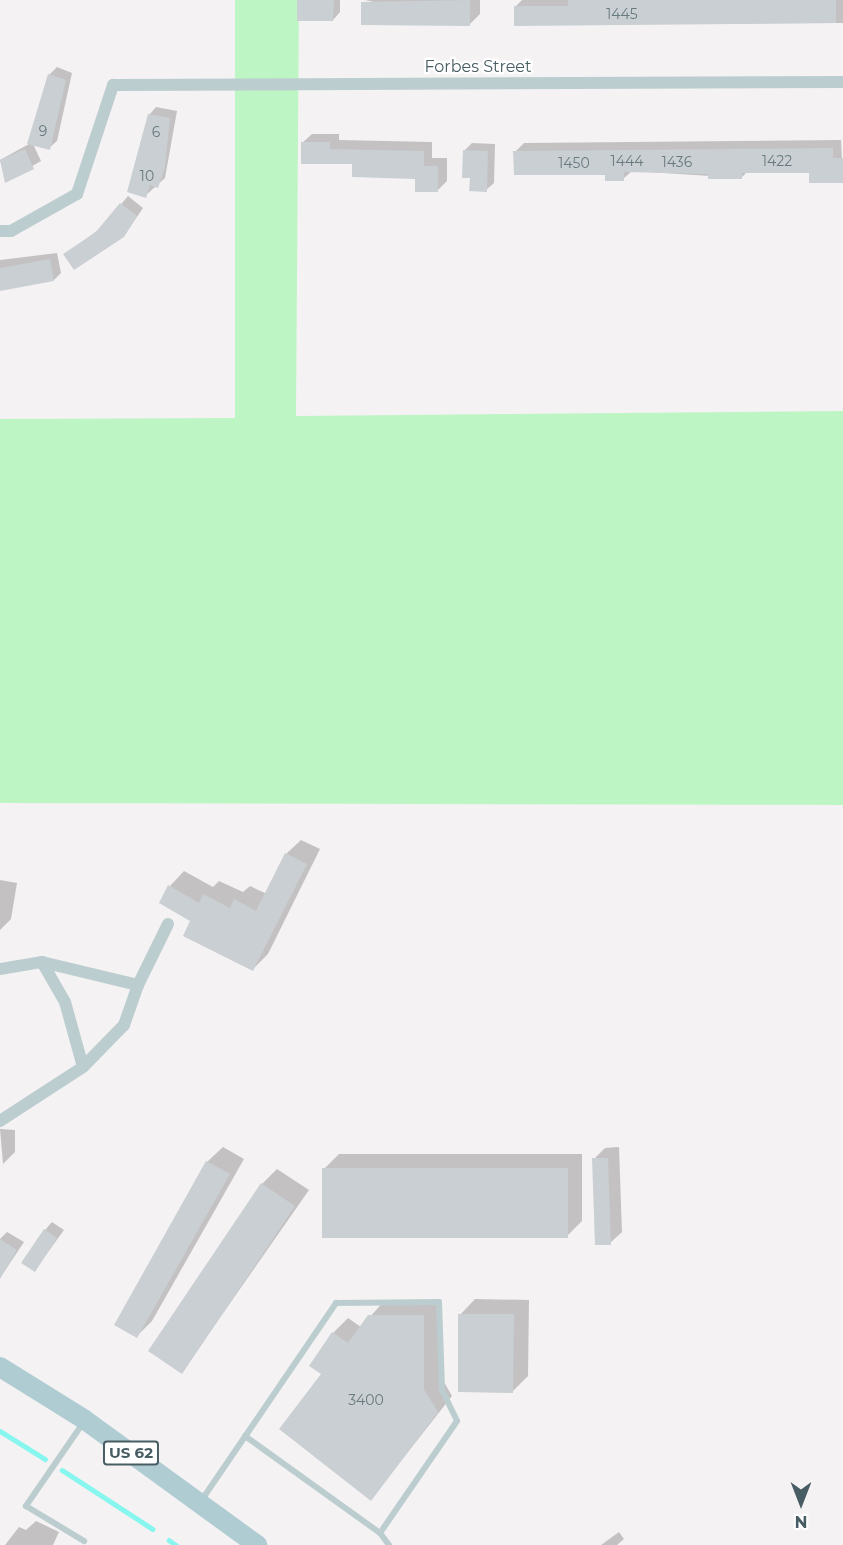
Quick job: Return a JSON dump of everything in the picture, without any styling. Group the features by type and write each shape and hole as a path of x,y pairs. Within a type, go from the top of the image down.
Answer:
{"main road":[{"name":"US 62","path":"0,1367 85,1420 257,1545"}],"street":[{"name":"Forbes Street","path":"0,231 11,231 77,194 113,85 843,82"},
{"path":"0,1120 84,1067 124,1025 138,985 168,924"},
{"path":"0,969 42,962 138,985"},
{"path":"42,962 65,1002 84,1067"}],"lane":[{"path":"200,1503 336,1303 439,1302 442,1390 457,1421 380,1533"},
{"path":"84,1541 26,1506 85,1420"},
{"path":"245,1436 380,1533 389,1545"}],"green space":[{"path":"235,0 299,0 296,416 843,411 843,805 0,803 0,419 235,418"}],"building":[{"path":"297,0 334,0 333,21 297,21"},
{"path":"470,0 470,26 361,25 361,2"},
{"path":"568,0 836,0 836,23 514,26 514,6 568,6"},
{"path":"48,74 66,80 50,150 27,144"},
{"path":"148,114 170,118 165,167 158,188 150,185 146,198 127,192"},
{"path":"301,142 330,142 330,149 424,151 424,166 438,166 438,192 415,192 415,179 352,177 352,164 301,164"},
{"path":"833,148 833,158 843,158 843,183 809,183 809,173 742,173 742,179 708,179 708,174 624,172 624,181 605,181 605,175 514,175 513,151"},
{"path":"25,149 34,169 5,183 0,160"},
{"path":"463,150 488,151 487,192 469,191 470,178 462,178"},
{"path":"120,203 137,216 124,237 74,270 63,254 95,233"},
{"path":"50,259 54,281 0,291 0,268"},
{"path":"285,853 307,864 253,971 183,936 190,921 159,903 168,885 199,903 203,894 230,908 234,899 256,911"},
{"path":"592,1158 608,1158 611,1245 595,1245"},
{"path":"206,1161 230,1174 137,1338 114,1325"},
{"path":"322,1168 568,1168 568,1238 322,1238"},
{"path":"261,1183 295,1206 182,1374 148,1351"},
{"path":"44,1229 57,1238 35,1272 21,1263"},
{"path":"0,1239 17,1250 0,1279"},
{"path":"458,1314 514,1314 513,1393 458,1392"},
{"path":"368,1315 424,1315 424,1389 438,1412 371,1501 279,1429 321,1374 309,1366 332,1332 348,1343"}],"waterway":[{"path":"0,1431 45,1459"},
{"path":"62,1470 153,1529"},
{"path":"169,1540 176,1545"}]}
